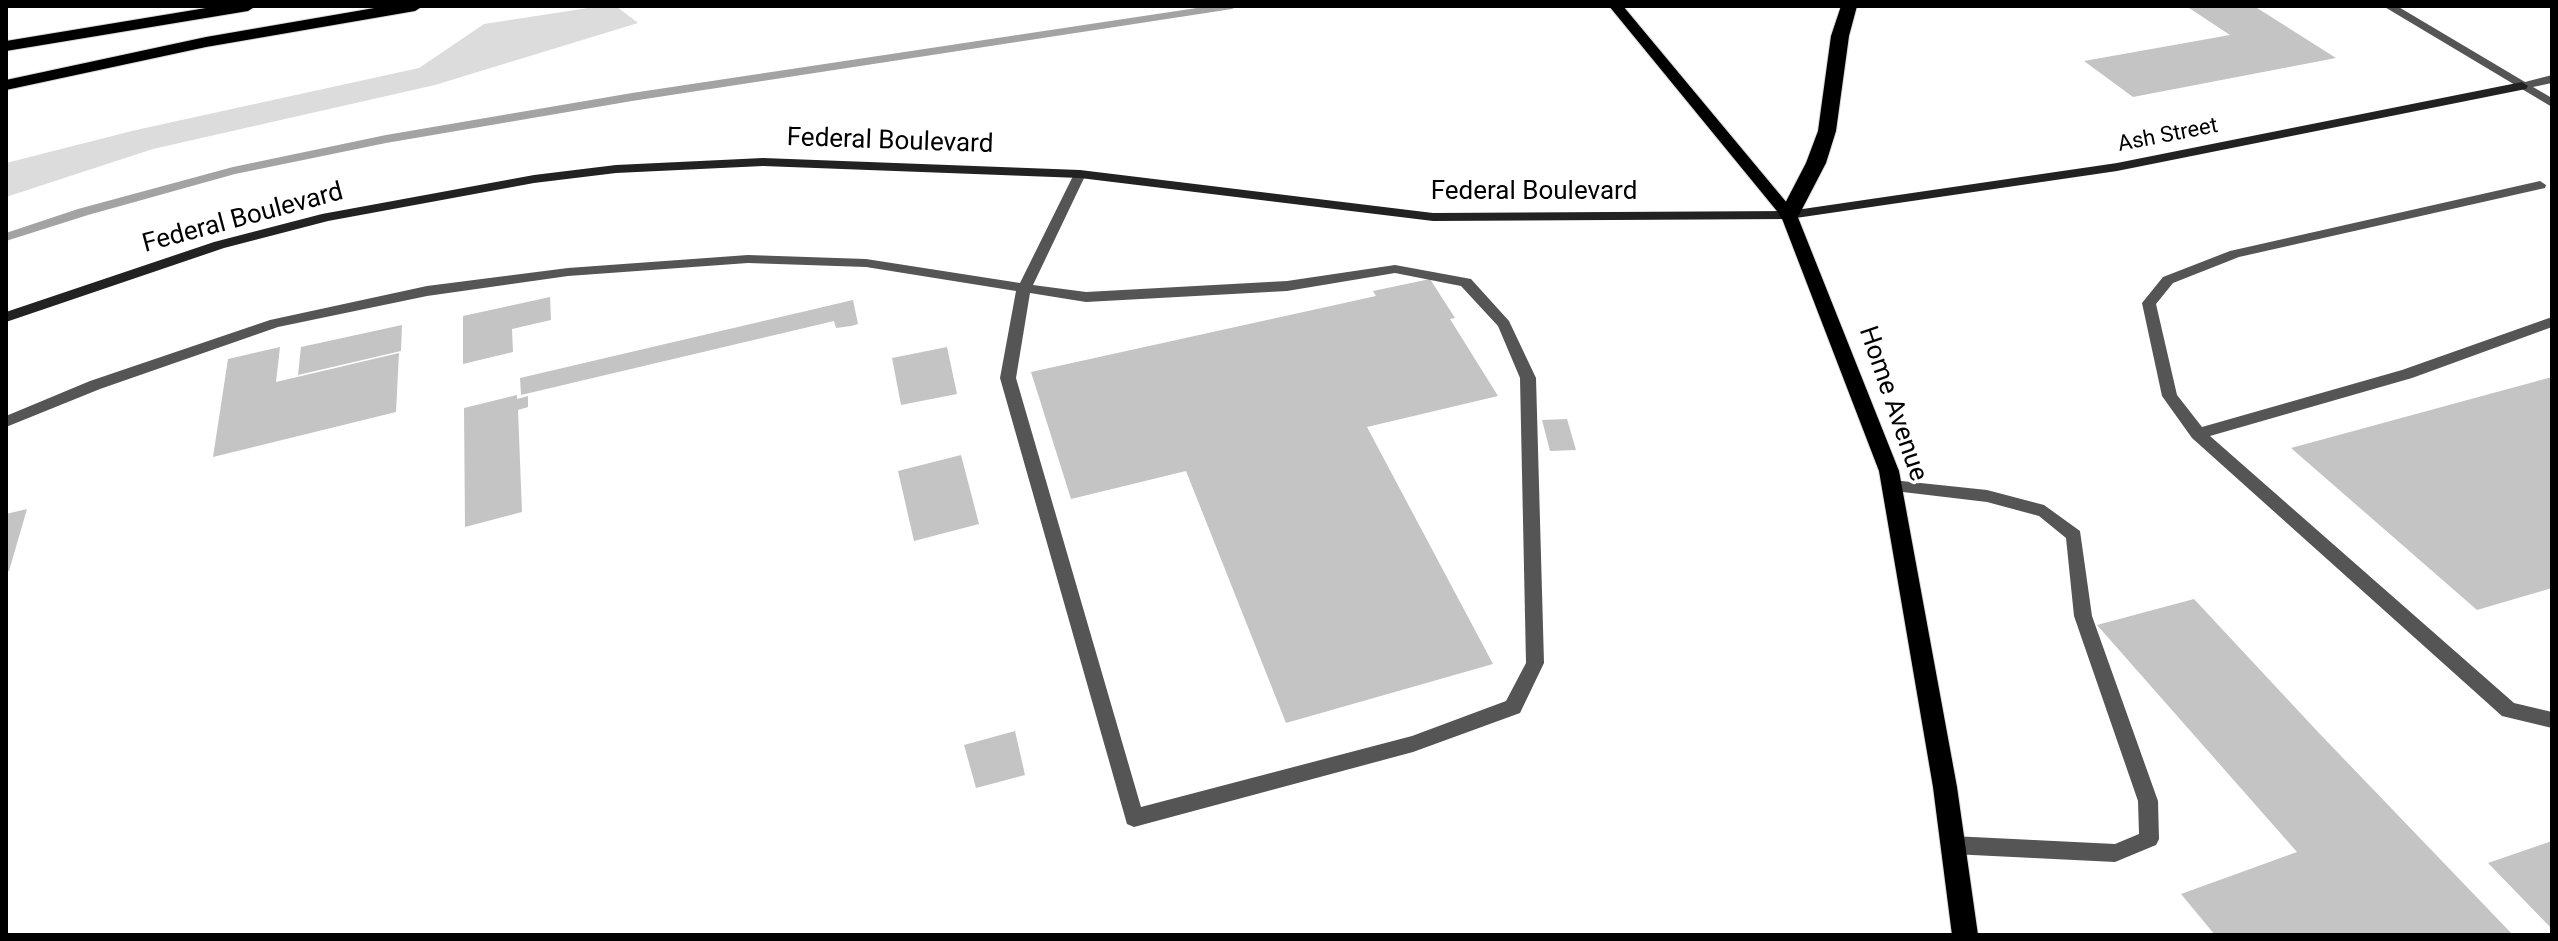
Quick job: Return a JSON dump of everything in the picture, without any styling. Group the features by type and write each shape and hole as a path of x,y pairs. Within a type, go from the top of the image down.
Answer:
{"highway":[{"path":"6,46 248,6"},
{"path":"6,85 206,42 415,6"},
{"path":"1789,215 1816,163 1827,131 1840,36 1849,6"}],"main road":[{"name":"Home Avenue","path":"1616,6 1789,215 1889,471 1965,935"},
{"name":"Ash Street","path":"1789,215 2117,167 2522,86"},
{"name":"Federal Boulevard","path":"6,317 232,242 327,217 534,179 616,169 763,162 1080,174 1433,217 1789,215"}],"street":[{"path":"2389,6 2552,103"},
{"name":"Ash Street","path":"2522,86 2552,79"},
{"path":"6,422 95,385 275,323 427,291 568,272 763,260 866,263 1024,288 1086,297 1287,286 1395,269 1466,282 1504,324 1528,378 1535,663 1513,707 1413,744 1134,818 1008,378 1024,288 1080,174"},
{"path":"2540,185 2235,254 2168,280 2149,303 2170,396 2198,434 2509,710 2552,720"},
{"path":"2198,434 2407,374 2552,322"},
{"path":"1892,486 1987,496 2044,511 2074,535 2083,616 2148,801 2149,839 2115,853 1952,845"}],"shaded area":[{"path":"616,6 638,23 435,85 153,149 6,197 6,163 136,130 419,68 484,24"}],"building":[{"path":"2186,6 2254,6 2336,58 2133,97 2084,61 2230,35"},
{"path":"1430,279 1455,318 1450,319 1498,396 1367,427 1493,664 1286,723 1186,471 1071,499 1031,372 1376,296 1373,291"},
{"path":"550,297 551,320 512,329 513,352 463,364 463,316"},
{"path":"853,300 858,324 836,328 834,321 521,395 520,378"},
{"path":"402,325 401,351 298,375 301,347"},
{"path":"280,347 276,382 399,353 396,412 213,457 228,359"},
{"path":"947,347 957,394 901,405 892,358"},
{"path":"2552,377 2552,588 2477,610 2291,448"},
{"path":"517,395 517,399 528,396 528,407 518,410 522,512 465,527 464,408"},
{"path":"1567,419 1576,450 1550,451 1542,420"},
{"path":"961,455 979,524 914,541 898,471"},
{"path":"27,509 9,571 6,572 6,514"},
{"path":"2194,599 2513,935 2215,935 2181,894 2297,852 2097,625"},
{"path":"1015,731 1025,775 976,788 964,745"},
{"path":"2552,841 2552,929 2488,863"}],"waterway":[{"path":"6,237 83,212 233,171 386,139 632,97 1232,6"}]}
